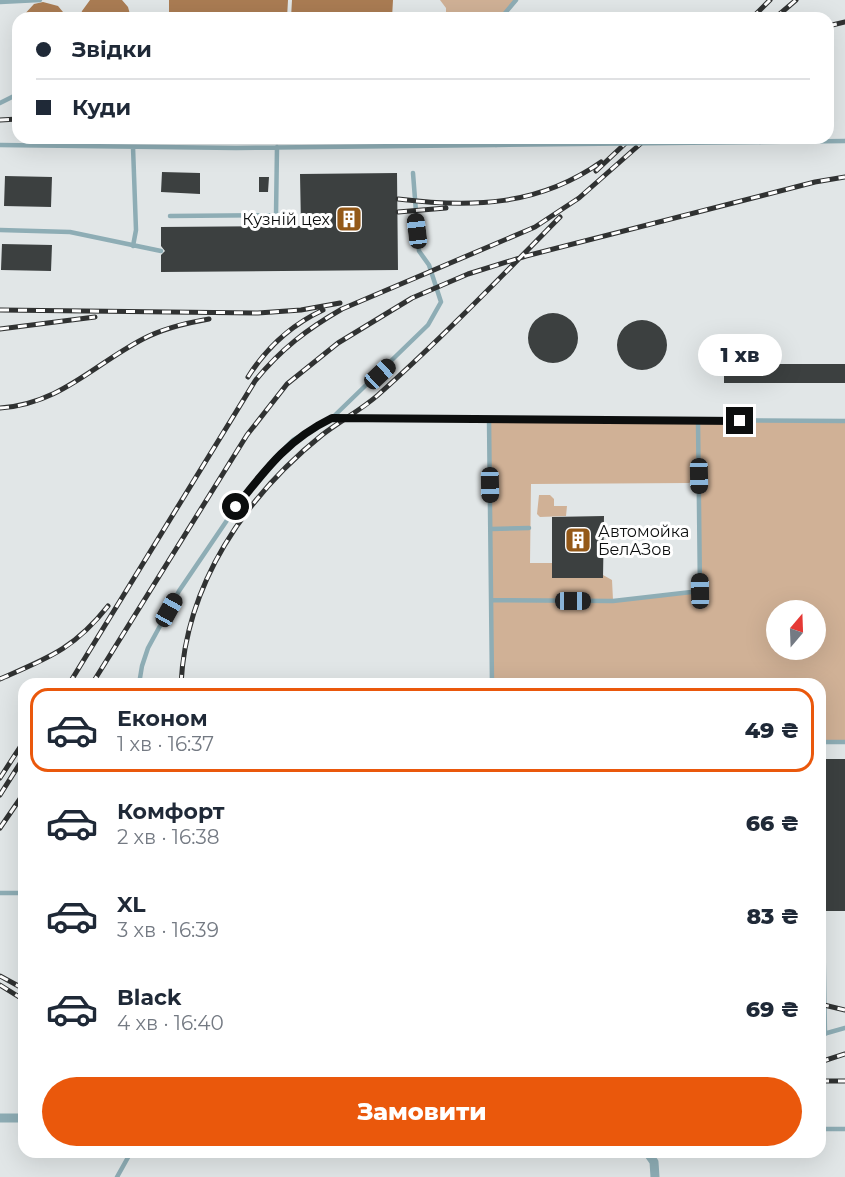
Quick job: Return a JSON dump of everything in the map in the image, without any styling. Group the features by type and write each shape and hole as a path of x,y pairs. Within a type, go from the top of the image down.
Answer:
{"street":[{"path":"0,1118 18,1118"},
{"path":"651,1158 654,1162 655,1177"}],"lane":[{"path":"0,2 40,0"},
{"path":"506,12 516,0"},
{"path":"0,146 278,147 583,144"},
{"path":"133,147 136,230 133,246"},
{"path":"170,216 276,215 278,147"},
{"path":"140,678 148,648 179,591 236,507 274,458 293,440 332,418 428,325 441,302 429,266 419,251 413,173"},
{"path":"0,230 70,232 161,251"},
{"path":"332,418 845,421"},
{"path":"489,418 492,678"},
{"path":"491,600 613,601 700,591 698,421"},
{"path":"490,529 529,528"},
{"path":"826,742 845,742"},
{"path":"0,893 18,893"},
{"path":"826,1033 845,1028"},
{"path":"826,1129 845,1129"},
{"path":"117,1177 128,1158"}],"shaded area":[{"path":"90,0 122,0 129,12 82,12"},
{"path":"169,0 288,0 287,12 169,12"},
{"path":"292,0 393,0 392,12 291,12"},
{"path":"440,0 516,0 506,12 446,12"},
{"path":"43,2 58,6 63,12 27,12 34,4"},
{"path":"489,419 845,421 845,741 826,741 826,678 492,678","holes":["698,476 700,591 613,600 612,580 603,575 603,578 552,578 552,563 530,563 531,484 689,483"]},
{"path":"539,495 550,495 554,499 554,506 567,506 566,516 540,517 537,514"}],"building":[{"path":"162,172 200,173 200,194 161,192"},
{"name":"Кузній цех","path":"397,173 398,270 161,272 161,255 165,251 161,246 161,227 301,226 300,174"},
{"path":"5,176 52,177 51,207 4,206"},
{"path":"259,177 269,177 268,192 259,192"},
{"path":"2,244 52,245 51,271 1,270"},
{"path":"548,313 558,313 571,320 578,333 578,343 571,356 558,363 548,363 539,359 532,352 528,343 528,333 532,324 539,317"},
{"path":"637,320 647,320 660,327 667,340 667,350 660,363 647,370 637,370 628,366 621,359 617,350 617,340 621,331 628,324"},
{"path":"724,364 845,364 845,383 724,383"},
{"name":"Автомойка БелАЗов","path":"604,516 603,578 552,578 552,517"},
{"path":"826,759 845,759 845,911 826,911"}],"railway":[{"path":"758,12 770,0"},
{"path":"782,12 796,0"},
{"path":"834,25 845,22"},
{"path":"0,120 12,119"},
{"path":"596,171 625,144"},
{"path":"73,678 255,381 284,350 317,324 342,309 535,227 579,198 640,144"},
{"path":"398,199 452,203 504,200 554,188 578,177 601,162"},
{"path":"96,678 247,435 287,384 338,343 412,298 468,274 526,256 815,182 845,177"},
{"path":"398,212 446,208"},
{"path":"182,678 185,647 194,612 208,578 225,545 268,486 322,435 371,400 401,374 560,217"},
{"path":"0,310 258,313 301,310 340,303"},
{"path":"248,377 263,356 281,338 300,323 323,310"},
{"path":"0,329 95,317"},
{"path":"0,408 21,405 58,391 151,335 175,326 209,319"},
{"path":"0,679 59,651 84,633 108,606"},
{"path":"0,778 18,750"},
{"path":"0,795 18,766"},
{"path":"0,828 18,802"},
{"path":"0,976 18,986"},
{"path":"0,985 18,996"},
{"path":"826,1005 845,1010"},
{"path":"826,1060 845,1054"},
{"path":"826,1081 845,1081"}],"place":[{"name":"Кузній цех","path":"349,219"},
{"name":"Автомойка БелАЗов","path":"578,540"}],"route":[{"path":"236,507 274,458 293,440 332,418 740,421"}]}
